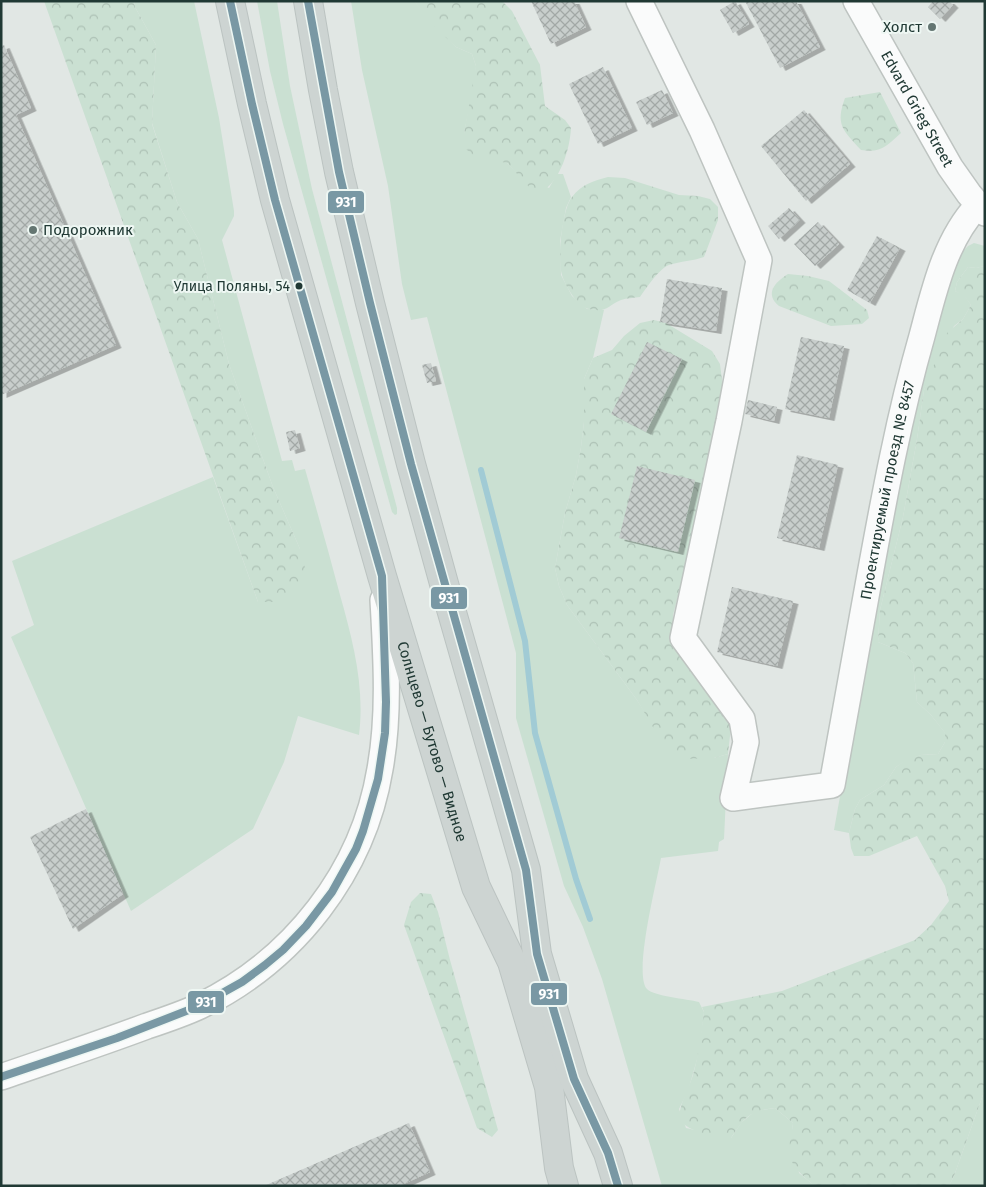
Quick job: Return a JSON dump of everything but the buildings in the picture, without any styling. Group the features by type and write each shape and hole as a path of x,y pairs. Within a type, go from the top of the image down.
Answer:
{"main road":[{"name":"Солнцево — Бутово — Видное","path":"230,1 275,200 382,576 476,886 512,962 549,1087 564,1186"},
{"path":"308,1 339,172 370,303 421,500 526,870 537,954 574,1079 608,1153 618,1186"}],"street":[{"name":"Проектируемый проезд № 8457","path":"639,1 702,130 759,260 729,421 683,638 742,719 746,742 733,798 832,785 883,504 910,381 927,316 949,250 958,230 981,209"},
{"name":"Edvard Grieg Street","path":"856,1 936,145 954,174 981,209"},
{"path":"1,1077 117,1038 198,1006 220,995 242,982 283,950 318,911 356,849 368,816 380,769 386,702 382,576"}],"green space":[{"path":"44,1 134,1 135,7 156,45 152,124 177,202 198,239 229,364 273,487 300,549 306,571 303,587 295,597 273,602 258,602"},
{"path":"134,1 194,1 219,118 234,211 234,216 222,240 282,461 292,460 295,471 305,469 345,612 357,664 360,717 359,735 298,716 284,762 253,829 131,911 11,637 34,625 12,561 213,477 258,602 300,549 273,487 229,364 198,239 177,202 152,123 156,45 135,7"},
{"path":"257,1 277,1 290,86 312,189 397,508 397,514 395,515 392,512 283,124 270,71"},
{"path":"351,1 414,1 456,47 472,54 476,66 475,80 464,133 494,159 507,163 517,173 549,188 557,174 563,174 571,197 566,208 560,241 561,275 572,296 587,309 604,310 593,358 584,379 584,422 581,447 576,475 565,513 555,568 559,586 567,605 637,700 653,725 714,758 728,754 724,839 719,842 718,851 661,858 647,926 643,980 650,991 699,1002 704,1012 700,1049 688,1091 679,1109 686,1128 731,1138 741,1123 755,1111 775,1108 793,1123 792,1132 799,1173 815,1186 662,1186 602,979 583,927 564,886 516,718 516,653 427,317 411,320 402,284 388,186 362,70"},
{"path":"414,1 502,1 512,11 540,65 545,106 565,120 571,128 569,145 559,173 554,181 541,192 530,188 507,163 475,157 466,149 464,133 476,66 472,54 456,47 436,28"},
{"path":"880,92 901,133 883,148 868,151 861,150 842,127 842,107 845,98"},
{"path":"608,177 625,178 679,195 710,199 718,207 718,220 704,257 669,265 657,274 640,297 621,300 606,308 595,310 581,304 572,295 564,280 560,258 561,234 568,203 572,197 588,184"},
{"path":"974,243 985,246 985,266 968,267 957,282 955,291 964,295 971,305 963,319 954,326 924,390 903,517 880,610 878,642 905,653 913,663 917,702 931,715 946,734 945,742 938,754 921,755 907,760 896,767 884,785 860,800 855,809 849,833 834,830 903,444 959,250 963,251"},
{"path":"984,266 985,1089 949,1186 815,1186 801,1174 791,1159 789,1147 793,1123 775,1108 753,1113 744,1120 731,1138 718,1137 696,1131 679,1120 679,1114 697,1059 704,1012 702,1007 782,991 915,940 931,925 949,901 945,886 917,836 869,856 854,856 849,833 855,809 860,800 884,785 896,767 907,759 921,755 938,754 945,742 945,733 931,715 917,702 913,663 905,653 878,642 880,610 903,517 924,390 946,334 963,319 971,305 964,296 955,291 957,282 968,267"},
{"path":"788,274 829,281 867,310 869,318 862,324 831,326 779,306 772,297 773,288 775,284"},
{"path":"654,320 666,323 712,351 720,364 723,388 720,431 673,615 674,632 727,717 731,727 728,754 714,758 683,759 667,751 637,700 567,605 559,586 555,568 565,513 576,475 581,447 584,422 584,379 593,358 612,350 624,336 640,323"},
{"path":"420,893 431,894 438,912 498,1130 492,1137 477,1128 404,925 411,902"},
{"path":"985,1089 985,1186 949,1186 954,1176"}],"waterway":[{"path":"481,470 525,641 535,733 576,879 590,919"}],"transit line":[{"name":"931","path":"1,1077 117,1038 199,1006 242,982 265,965 283,950 306,926 332,892 356,849 378,779 385,733 386,702 382,576 275,200 230,1"},
{"name":"931","path":"308,1 339,172 370,303 411,464 526,870 537,954 574,1079 608,1153 618,1186"}],"place":[{"name":"Холст","path":"932,27"},
{"name":"Подорожник","path":"33,230"},
{"name":"Улица Поляны, 54","path":"299,286"}]}
